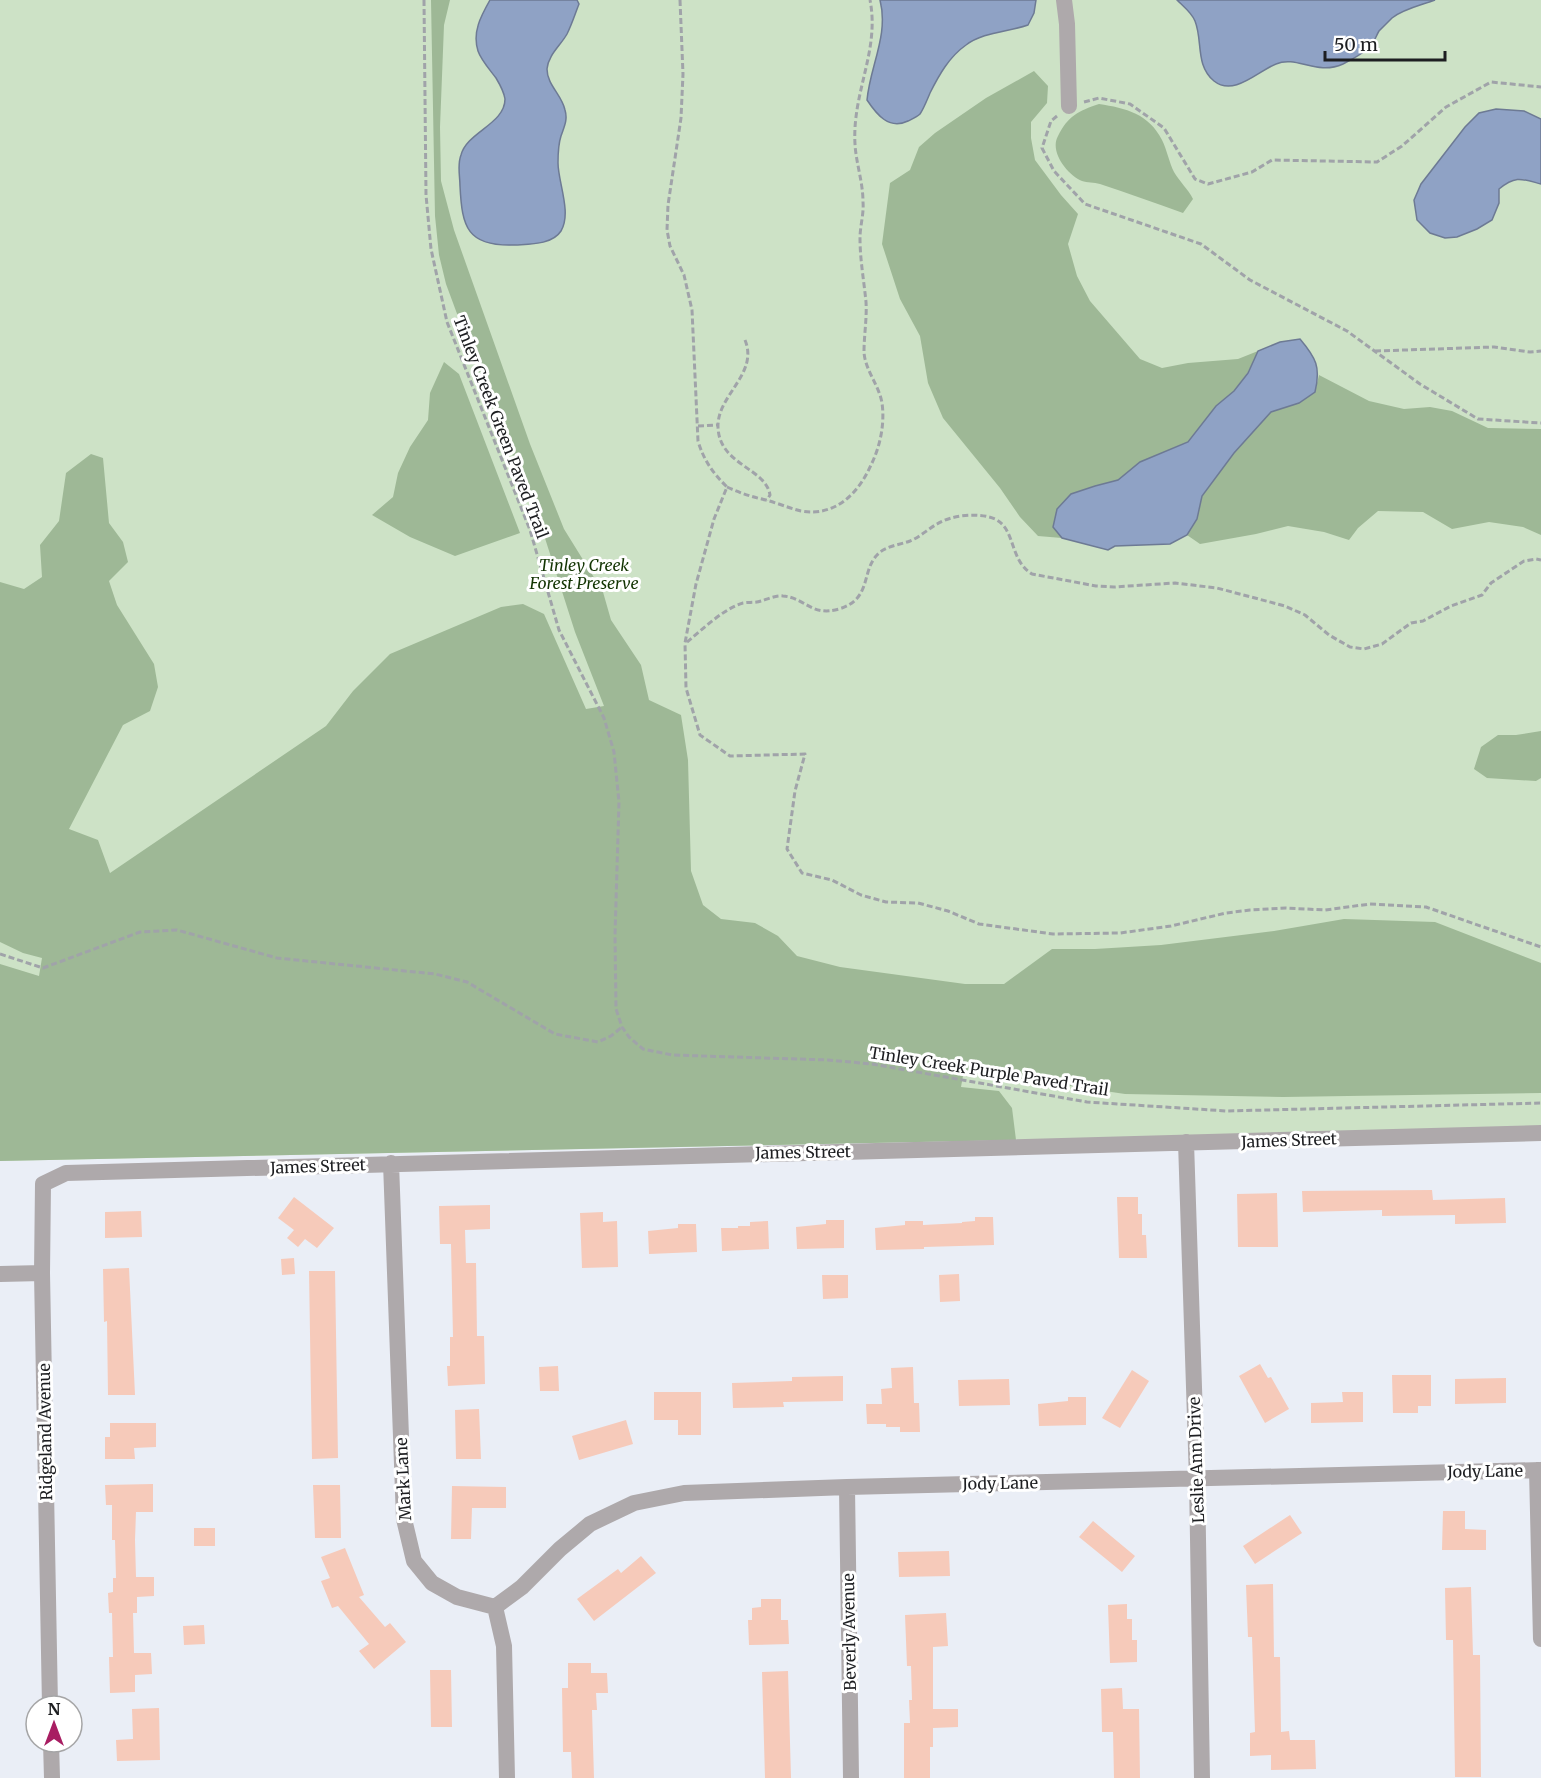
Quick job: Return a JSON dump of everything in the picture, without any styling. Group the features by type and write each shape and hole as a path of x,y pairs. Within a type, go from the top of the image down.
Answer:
{"street":[{"path":"1064,0 1069,106"},
{"name":"James Street","path":"66,1173 1541,1133"},
{"name":"Leslie Ann Drive","path":"1186,1142 1197,1479 1202,1778"},
{"name":"Mark Lane","path":"391,1163 404,1519 414,1561 432,1582 458,1597 495,1606"},
{"name":"Ridgeland Avenue","path":"50,1694 42,1273 43,1184 66,1173"},
{"path":"0,1274 42,1273"},
{"path":"1539,1470 1541,1639"},
{"name":"Jody Lane","path":"495,1606 522,1587 560,1549 590,1524 634,1503 684,1493 1539,1470"},
{"name":"Beverly Avenue","path":"848,1487 851,1778"},
{"path":"495,1606 504,1646 507,1778"},
{"path":"51,1754 52,1778"}],"path":[{"name":"Tinley Creek Green Paved Trail","path":"424,0 426,195 431,249 447,322 530,530 559,630 604,718 614,752 619,802 615,935 616,1009 622,1027"},
{"path":"680,0 683,74 681,118 668,205 668,230 670,246 684,275 692,310 698,441 702,455 712,473 727,487 802,511 834,507 852,495 875,459 882,430 882,403 864,355 867,327 860,238 863,203 855,143 860,92 873,41 870,0"},
{"path":"1541,87 1491,82 1446,107 1402,146 1377,162 1272,160 1252,172 1208,184 1195,179 1164,128 1130,104 1099,98 1069,106 1051,121 1042,148 1054,171 1085,204 1201,244 1250,280 1347,331 1420,384 1478,419 1541,423"},
{"path":"745,340 747,359 739,381 719,413 717,425 729,454 768,487 770,495 766,500"},
{"path":"1375,351 1494,347 1530,352 1541,351"},
{"path":"698,426 717,425"},
{"path":"727,487 714,519 696,584 685,643 686,688 700,735 730,756 805,754 795,791 787,849 802,873 832,880 861,895 886,902 918,903 948,911 979,924 1053,934 1120,933 1172,926 1250,910 1286,908 1325,910 1370,904 1426,907 1541,947"},
{"path":"685,643 742,603 783,595 800,601 814,610 828,611 849,604 860,595 876,556 887,548 912,540 945,520 959,517 979,516 994,519 1004,526 1018,562 1032,574 1096,586 1175,583 1217,588 1285,606 1305,615 1329,635 1350,647 1364,649 1382,644 1412,623 1423,621 1451,606 1482,595 1491,583 1524,561 1541,560"},
{"path":"0,954 43,968 140,932 177,930 277,958 435,974 467,982 555,1034 598,1042 611,1036 622,1027"},
{"name":"Tinley Creek Purple Paved Trail","path":"622,1027 629,1037 643,1049 672,1055 828,1060 872,1064 1088,1102 1227,1111 1541,1103"}],"green space":[{"name":"Tinley Creek Forest Preserve","path":"0,0 1541,0 1541,1129 0,1161"},
{"path":"431,0 450,0 444,25 440,127 441,181 454,230 530,444 564,529 603,592 611,620 641,665 649,700 681,715 688,760 691,871 703,905 721,919 755,923 778,936 797,956 840,967 965,984 1004,984 1052,949 1161,945 1274,931 1344,919 1435,922 1541,963 1541,1093 1283,1097 1125,1094 964,1070 961,1087 999,1091 1012,1108 1016,1140 0,1161 0,964 39,976 42,958 23,953 0,942 0,582 24,589 42,577 40,545 59,521 66,473 91,454 103,458 109,523 123,542 128,562 109,581 117,605 154,664 158,687 150,711 123,725 69,829 98,840 110,873 326,726 353,691 390,654 501,607 523,604 544,614 586,709 604,706 575,632 543,532 446,284 439,255 435,216"},
{"path":"1034,71 1048,86 1047,103 1031,122 1035,160 1078,214 1068,244 1077,276 1090,301 1140,359 1162,368 1188,363 1238,359 1258,351 1248,372 1234,391 1216,406 1188,442 1140,462 1118,480 1071,494 1053,526 1062,538 1038,536 1020,517 1000,488 943,418 928,383 920,336 900,299 882,244 890,183 910,170 919,147 935,133 986,98"},
{"path":"1099,104 1136,114 1157,131 1174,172 1193,199 1183,213 1100,184 1082,181 1071,174 1061,162 1056,149 1058,136 1074,115"},
{"path":"444,362 459,374 520,533 455,556 410,537 372,515 393,497 398,473 410,447 428,420 430,393"},
{"path":"1319,375 1369,401 1404,409 1430,407 1452,411 1488,428 1541,429 1541,535 1523,527 1489,522 1452,529 1423,512 1378,511 1358,528 1349,540 1324,532 1288,526 1200,544 1187,535 1197,519 1202,496 1234,453 1271,412 1299,403 1315,392"},
{"path":"1541,731 1541,778 1536,781 1487,778 1474,769 1481,747 1498,735"}],"water":[{"path":"490,0 577,0 579,4 567,34 552,55 547,69 549,80 566,114 559,143 558,160 565,215 564,224 557,236 540,243 499,245 486,242 470,232 463,213 459,170 461,155 470,140 499,115 505,99 497,80 479,54 476,44 478,24"},
{"path":"880,0 1036,0 1034,13 1028,25 988,35 966,45 945,67 920,114 908,121 895,124 879,116 867,100 881,38"},
{"path":"1177,0 1435,0 1396,15 1379,31 1370,47 1343,64 1324,68 1284,62 1269,67 1246,81 1230,86 1214,81 1208,75 1202,60 1195,21 1190,12"},
{"path":"1496,109 1524,111 1541,119 1541,184 1519,179 1499,189 1499,203 1492,220 1477,229 1457,237 1445,238 1430,233 1417,220 1414,200 1421,184 1465,127 1479,113"},
{"path":"1300,339 1316,363 1315,392 1299,403 1271,412 1234,453 1202,496 1197,519 1187,535 1170,544 1115,546 1108,550 1062,538 1053,527 1057,509 1071,494 1118,480 1140,462 1188,442 1216,406 1234,391 1248,373 1258,351 1280,342"}],"building":[{"path":"1432,1190 1433,1200 1505,1198 1506,1223 1455,1224 1455,1215 1382,1216 1382,1210 1303,1212 1302,1191"},
{"path":"1277,1193 1278,1247 1238,1247 1237,1194"},
{"path":"294,1197 334,1228 317,1248 305,1239 298,1247 287,1238 294,1230 278,1218"},
{"path":"1117,1197 1138,1197 1138,1214 1142,1214 1142,1235 1146,1235 1147,1258 1119,1258"},
{"path":"490,1205 490,1229 465,1230 466,1263 476,1263 477,1336 484,1336 485,1384 448,1386 447,1366 450,1366 450,1337 453,1337 451,1244 440,1244 439,1206"},
{"path":"141,1211 142,1237 105,1238 105,1212"},
{"path":"603,1212 603,1222 617,1221 618,1267 582,1268 580,1213"},
{"path":"975,1217 993,1217 994,1245 876,1250 875,1228 905,1225 905,1221 923,1221 923,1225 962,1223 975,1221"},
{"path":"826,1220 844,1220 844,1248 797,1249 796,1227 826,1224"},
{"path":"768,1221 769,1249 722,1251 721,1228 738,1228 738,1226 750,1226 750,1222"},
{"path":"678,1224 696,1224 697,1252 649,1254 648,1231 678,1228"},
{"path":"294,1258 295,1274 282,1275 281,1259"},
{"path":"129,1268 135,1395 108,1395 107,1321 104,1322 103,1269"},
{"path":"309,1271 335,1271 338,1458 312,1459"},
{"path":"959,1274 960,1301 940,1302 939,1275"},
{"path":"822,1275 848,1275 848,1298 823,1299"},
{"path":"1260,1364 1268,1378 1271,1377 1289,1409 1265,1423 1239,1376"},
{"path":"558,1366 559,1391 540,1391 539,1367"},
{"path":"913,1367 914,1403 919,1403 920,1432 900,1432 900,1427 867,1424 866,1404 882,1404 881,1389 892,1388 891,1368"},
{"path":"1132,1370 1149,1381 1120,1428 1102,1418"},
{"path":"1392,1375 1431,1375 1431,1406 1418,1406 1418,1413 1393,1413"},
{"path":"843,1376 843,1401 783,1402 784,1407 733,1408 732,1383 792,1381 792,1377"},
{"path":"1506,1378 1506,1403 1455,1404 1455,1379"},
{"path":"1009,1379 1010,1405 959,1406 958,1380"},
{"path":"654,1392 701,1392 701,1435 678,1435 678,1420 654,1420"},
{"path":"1342,1392 1363,1392 1363,1422 1311,1423 1311,1403 1343,1402"},
{"path":"1068,1397 1086,1397 1086,1425 1039,1426 1038,1404 1068,1401"},
{"path":"479,1409 481,1459 456,1459 455,1410"},
{"path":"626,1420 633,1444 579,1460 572,1436"},
{"path":"110,1423 156,1423 156,1447 134,1448 135,1459 105,1459 105,1437 110,1437"},
{"path":"153,1484 153,1512 136,1512 135,1540 136,1577 154,1577 154,1596 137,1597 137,1613 133,1613 134,1653 151,1653 152,1674 135,1675 135,1692 110,1693 109,1657 113,1657 112,1613 109,1613 108,1593 113,1592 113,1578 116,1578 115,1540 112,1540 112,1505 106,1505 105,1485"},
{"path":"313,1485 340,1485 341,1538 315,1538"},
{"path":"452,1486 506,1487 506,1508 472,1508 471,1539 451,1539"},
{"path":"1443,1511 1465,1511 1465,1529 1486,1530 1486,1550 1442,1550"},
{"path":"1290,1515 1302,1533 1255,1564 1243,1546"},
{"path":"1093,1521 1135,1556 1122,1572 1079,1537"},
{"path":"194,1528 215,1528 215,1546 194,1546"},
{"path":"345,1548 364,1595 359,1597 385,1627 390,1623 406,1642 374,1669 359,1651 369,1644 338,1606 332,1608 321,1581 330,1578 321,1557"},
{"path":"949,1551 950,1576 899,1577 898,1552"},
{"path":"641,1556 656,1573 594,1621 577,1599 618,1569 621,1573"},
{"path":"1273,1584 1274,1657 1280,1657 1281,1732 1289,1731 1290,1740 1315,1740 1316,1769 1271,1770 1271,1755 1250,1756 1250,1733 1255,1732 1252,1637 1248,1637 1246,1585"},
{"path":"1471,1587 1473,1655 1480,1655 1481,1777 1455,1777 1453,1640 1446,1640 1445,1588"},
{"path":"761,1599 781,1599 781,1620 788,1620 789,1644 749,1645 748,1620 752,1620 752,1608 761,1607"},
{"path":"1127,1604 1127,1619 1132,1619 1132,1640 1137,1640 1137,1662 1110,1663 1108,1605"},
{"path":"946,1613 948,1646 933,1647 933,1709 958,1709 958,1727 933,1728 933,1747 930,1747 930,1778 904,1778 904,1723 910,1723 909,1700 912,1700 911,1666 907,1666 905,1615"},
{"path":"204,1625 205,1644 184,1645 183,1626"},
{"path":"568,1663 591,1663 591,1673 607,1673 608,1693 596,1693 597,1710 592,1710 594,1778 572,1778 571,1752 563,1752 562,1688 568,1688"},
{"path":"430,1670 451,1670 452,1727 431,1727"},
{"path":"788,1671 791,1778 765,1778 762,1672"},
{"path":"1122,1688 1123,1709 1139,1709 1140,1778 1114,1778 1113,1732 1102,1732 1101,1689"},
{"path":"159,1708 160,1760 117,1761 116,1740 133,1739 132,1709"}]}
